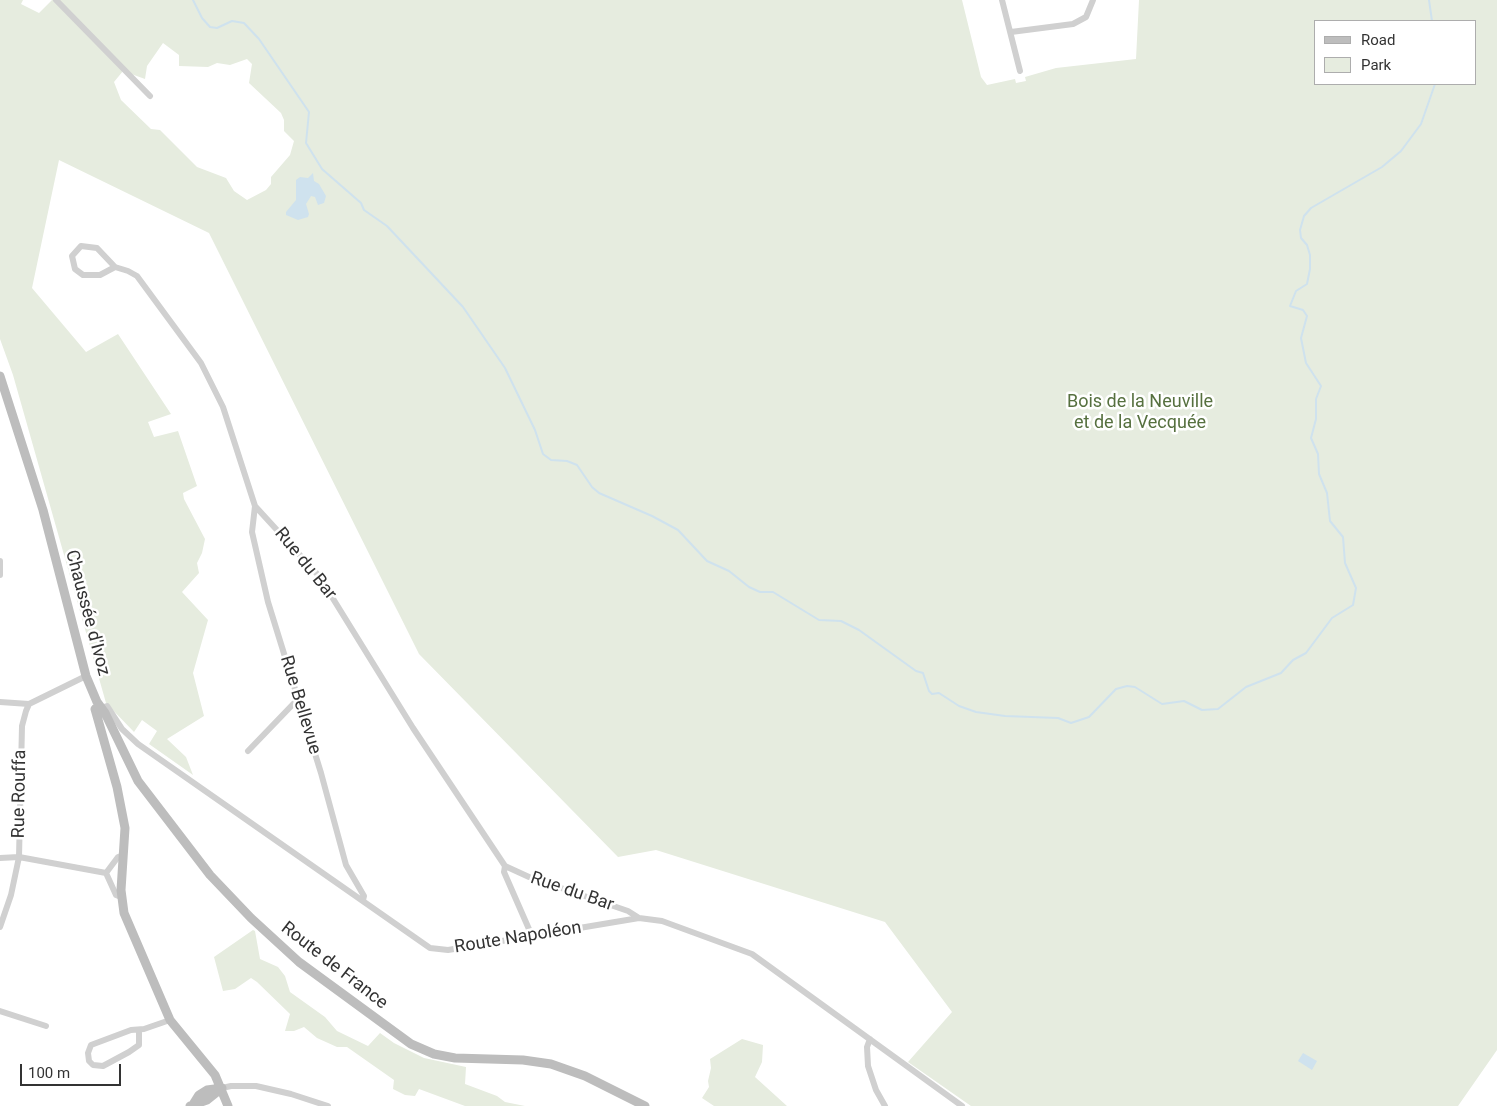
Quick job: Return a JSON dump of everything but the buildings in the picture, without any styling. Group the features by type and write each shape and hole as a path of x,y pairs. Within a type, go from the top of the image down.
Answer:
{"main road":[{"name":"Chaussée d'Ivoz","path":"0,376 43,510 86,676 101,708 95,709 121,803 125,828 121,897 126,918 170,1020 207,1064 222,1088 228,1106"},
{"name":"Route de France","path":"101,708 138,781 210,875 257,924 299,962 394,1033 422,1049 445,1057 524,1060 564,1068 645,1106"},
{"path":"192,1105 199,1095 207,1090 222,1088"}],"street":[{"path":"56,0 150,96"},
{"path":"1002,0 1020,71"},
{"path":"1010,32 1073,24 1086,17 1093,0"},
{"name":"Rue du Bar","path":"115,268 100,275 83,275 75,269 72,256 81,246 97,248 115,268 128,271 143,283 208,376 223,407 255,506 324,583 413,728 506,866 529,877 628,912 639,918"},
{"name":"Rue Bellevue","path":"255,506 252,532 274,622 346,865 364,896 363,900"},
{"path":"0,561 0,575"},
{"path":"0,702 29,704 86,676"},
{"path":"248,751 298,699"},
{"name":"Rue Rouffa","path":"29,704 22,726 19,857 106,873"},
{"name":"Route Napoléon","path":"101,708 107,706 122,729 134,741 435,950 639,918 662,921 745,950 962,1106"},
{"path":"106,873 118,857 124,855"},
{"path":"0,858 19,857 11,895 0,927"},
{"name":"Rue du Bar","path":"506,866 504,872 532,936"},
{"name":"Chaussée d'Ivoz","path":"106,873 116,895 121,897"},
{"path":"0,1011 46,1026"},
{"path":"139,1030 139,1045 129,1052 104,1066 93,1065 89,1060 88,1053 91,1045 131,1030 139,1030 170,1020"},
{"path":"870,1039 867,1047 868,1066 876,1090 885,1106"},
{"path":"222,1088 256,1086 291,1094 328,1106"}],"green space":[{"name":"Bois de la Neuville et de la Vecquée","path":"0,0 23,0 21,4 39,13 52,0 962,0 981,77 987,85 1015,79 1016,83 1026,81 1025,77 1056,68 1136,59 1139,0 1497,0 1497,1050 1458,1106 971,1106 908,1062 952,1012 885,922 656,850 618,857 419,654 209,233 59,160 32,288 86,352 118,334 171,414 148,422 154,437 178,431 197,486 183,493 184,499 205,539 202,553 197,563 199,573 182,592 208,620 193,673 204,716 167,739 186,757 193,775 149,744 157,731 142,720 134,732 106,703 13,375 0,339","holes":["163,43 179,55 179,66 208,67 217,63 230,65 247,59 252,64 249,83 281,113 284,120 284,131 294,141 290,155 271,177 271,184 266,190 247,200 234,191 226,178 197,167 160,130 151,129 121,100 114,82 123,71 145,79 147,66"]},
{"path":"253,930 255,931 260,959 278,967 285,976 290,992 325,1017 337,1031 368,1046 380,1033 394,1043 424,1058 466,1067 465,1084 497,1096 505,1102 525,1106 465,1106 419,1089 415,1096 405,1095 393,1089 394,1080 347,1047 337,1047 317,1038 304,1027 294,1031 285,1031 290,1014 251,978 235,989 223,991 214,957"},
{"path":"742,1039 763,1045 762,1062 755,1077 787,1106 714,1106 702,1098 709,1087 710,1059"}],"water":[{"path":"313,173 314,181 319,184 326,196 324,203 318,205 315,197 311,196 306,204 308,217 298,220 286,215 286,212 296,200 296,180 300,177 308,178"},
{"path":"1303,1053 1317,1061 1312,1070 1298,1061"}],"waterway":[{"path":"193,0 202,18 210,27 217,28 232,21 244,23 259,39 309,112 306,143 322,169 361,203 364,210 387,226 463,307 505,368 535,430 543,454 551,460 567,461 577,465 592,487 599,493 652,516 678,530 707,561 729,571 749,587 760,592 773,592 819,620 841,621 859,630 916,671 923,673 929,691 932,694 939,693 959,706 976,712 1005,716 1058,718 1071,723 1089,717 1116,689 1127,686 1135,687 1162,704 1184,701 1202,710 1218,709 1246,687 1281,673 1293,660 1306,653 1332,618 1353,605 1356,588 1345,563 1343,537 1330,521 1327,493 1319,474 1318,454 1311,438 1316,419 1316,399 1321,386 1306,363 1301,338 1307,316 1303,310 1290,306 1296,291 1307,284 1310,269 1310,255 1307,245 1301,238 1300,230 1304,216 1311,208 1382,167 1401,151 1421,124 1435,85"},
{"path":"1429,0 1432,20"}]}
